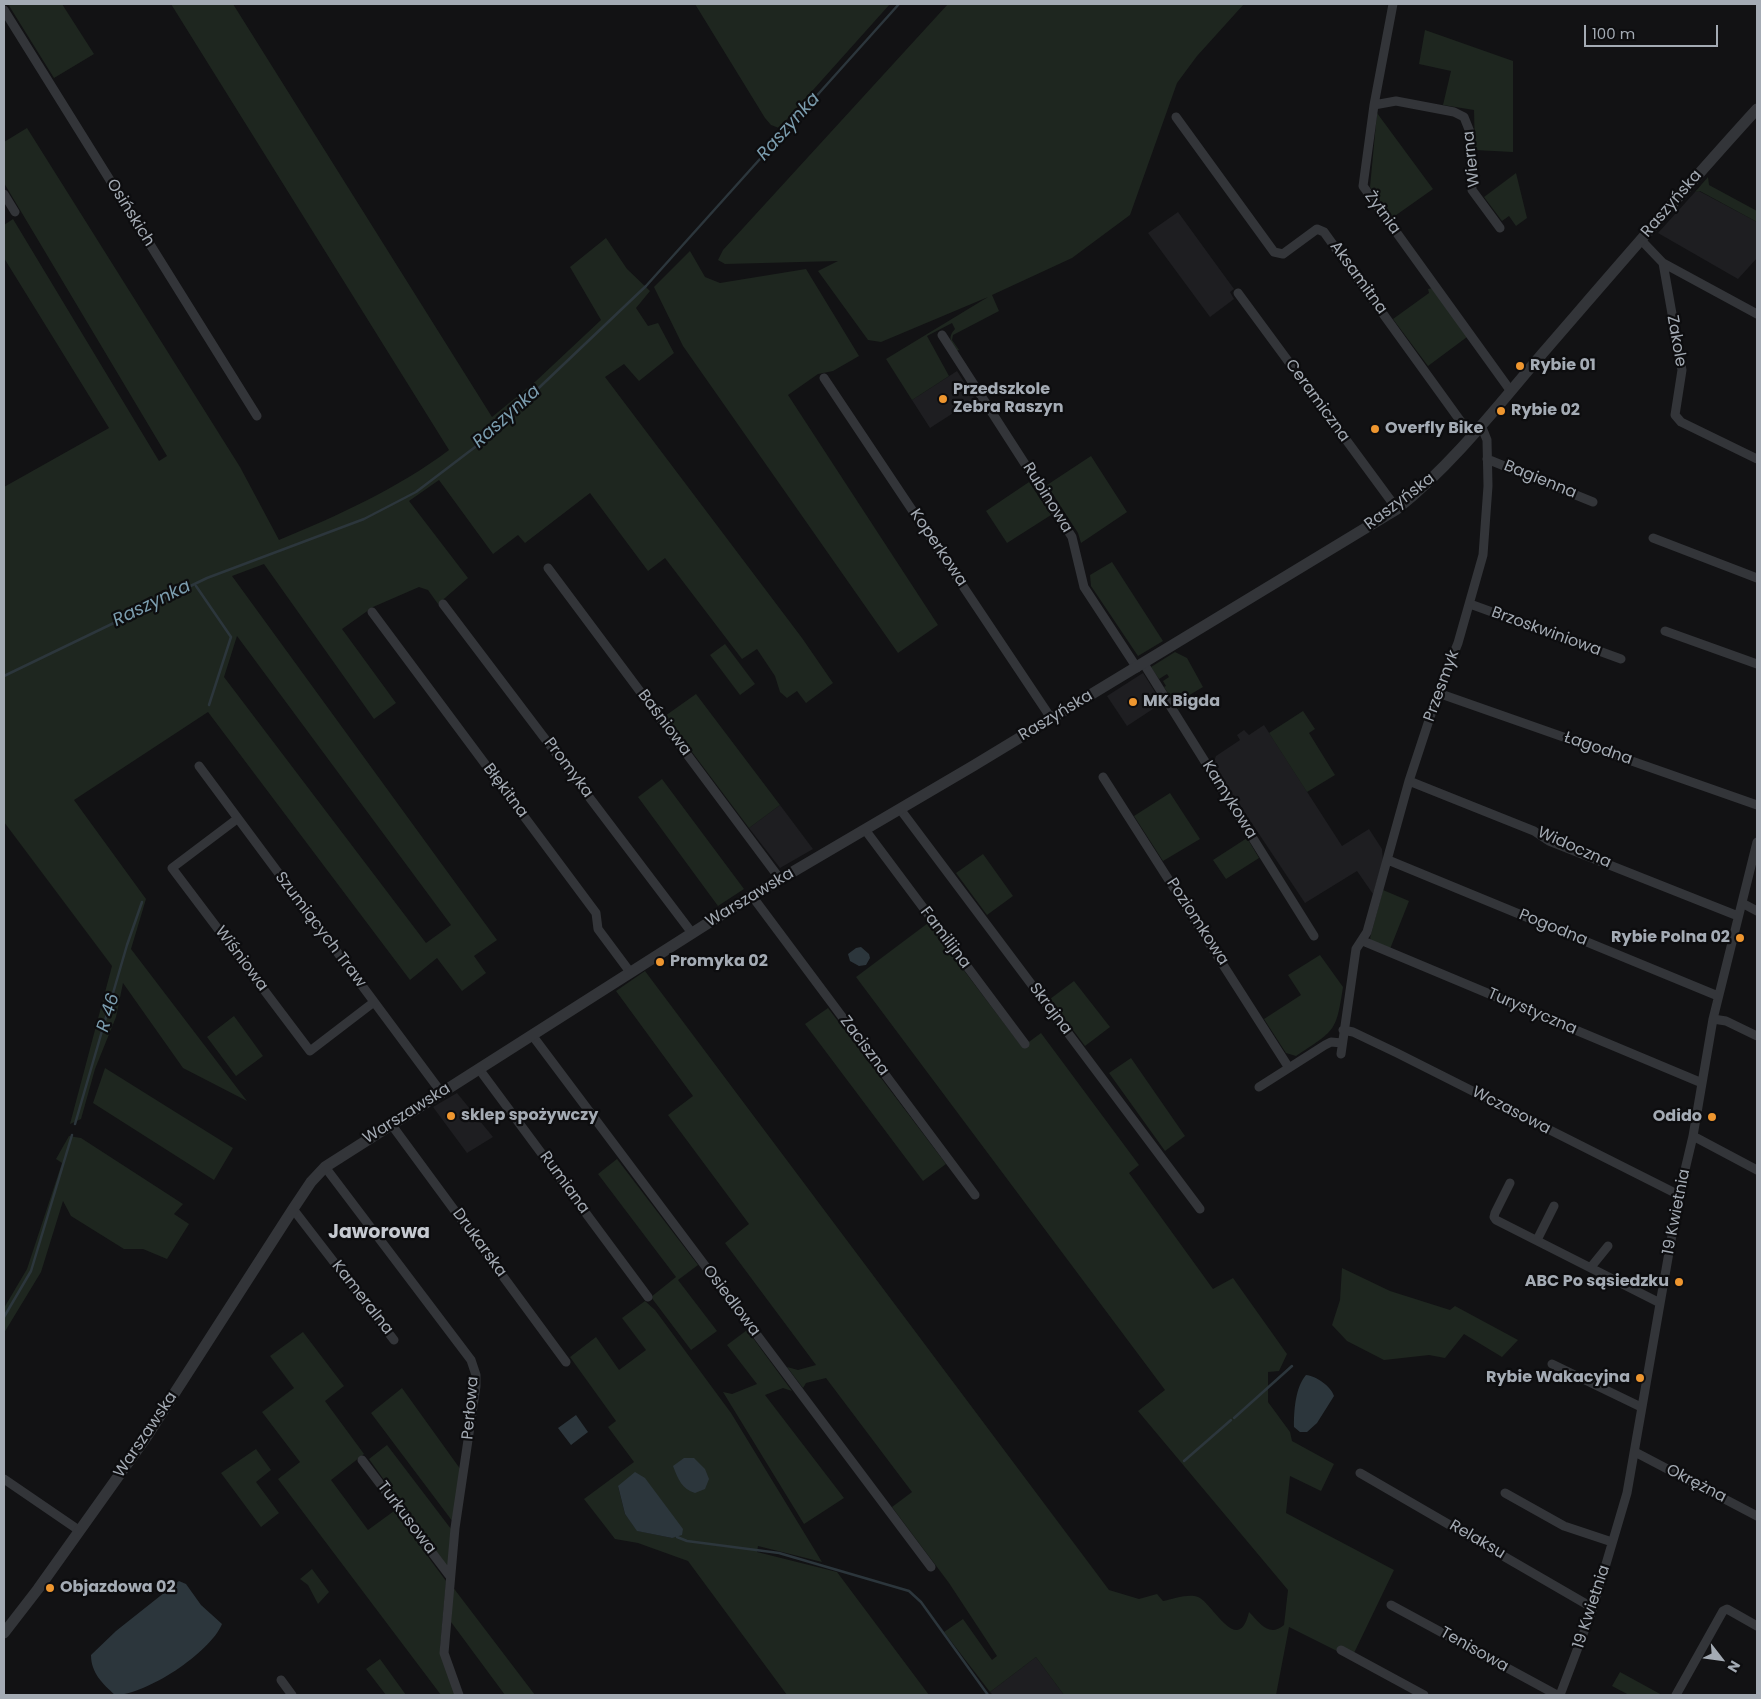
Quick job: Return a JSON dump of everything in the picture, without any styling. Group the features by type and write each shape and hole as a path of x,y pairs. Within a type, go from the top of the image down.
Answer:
{"street":[{"name":"Żytnia","path":"1393,4 1374,105 1364,173 1364,189 1510,390"},
{"name":"Osińskich","path":"4,10 257,416"},
{"name":"Wierna","path":"1374,105 1396,101 1454,112 1464,117 1470,132 1472,190 1500,228"},
{"name":"Raszyńska","path":"973,766 1141,666 1397,509 1441,470 1472,437 1510,390 1757,109"},
{"name":"Aksamitna","path":"1176,117 1277,255 1283,254 1317,229 1324,232 1472,437"},
{"path":"4,194 15,212"},
{"path":"1641,240 1663,263 1757,314"},
{"name":"Zakole","path":"1663,263 1682,370 1676,415 1681,422 1757,459"},
{"name":"Ceramiczna","path":"1238,293 1397,509"},
{"name":"Rubinowa","path":"942,335 1072,537 1084,588 1141,666"},
{"name":"Koperkowa","path":"824,378 1051,718"},
{"name":"Przesmyk","path":"1341,1054 1356,949 1363,941 1388,860 1409,781 1438,693 1458,643 1484,546 1487,518 1487,440 1481,425"},
{"name":"Bagienna","path":"1487,459 1593,502"},
{"path":"1653,538 1757,578"},
{"name":"Baśniowa","path":"548,568 780,879"},
{"name":"Promyka","path":"443,604 692,933"},
{"name":"Brzoskwiniowa","path":"1470,604 1621,659"},
{"name":"Błękitna","path":"372,612 596,913 598,928 630,972"},
{"path":"1665,632 1757,664"},
{"name":"Kamykowa","path":"1141,666 1314,936"},
{"name":"Łagodna","path":"1438,693 1757,806"},
{"name":"Szumiących Traw","path":"199,766 441,1092"},
{"name":"Warszawska","path":"4,1633 80,1531 147,1436 293,1209 311,1182 325,1168 692,933 973,766"},
{"name":"Poziomkowa","path":"1103,777 1289,1068"},
{"name":"Widoczna","path":"1409,781 1534,831 1549,841 1738,916"},
{"name":"Skrajna","path":"900,809 1200,1209"},
{"name":"Wiśniowa","path":"237,819 172,868 310,1051 374,1002"},
{"name":"Familijna","path":"866,830 1025,1044"},
{"name":"19 Kwietnia","path":"1559,1695 1593,1608 1627,1493 1679,1195 1692,1136 1713,1018 1738,916 1756,855 1757,842"},
{"name":"Pogodna","path":"1388,860 1718,996"},
{"name":"Zaciszna","path":"752,896 976,1196"},
{"path":"1742,902 1757,911"},
{"name":"Turystyczna","path":"1363,941 1702,1083"},
{"path":"1713,1018 1726,1021 1757,1036"},
{"name":"Wczasowa","path":"1343,1030 1353,1032 1396,1053 1679,1195"},
{"name":"Osiedlowa","path":"532,1035 931,1567"},
{"path":"1259,1087 1325,1045 1331,1042 1342,1043"},
{"name":"Rumiana","path":"479,1068 648,1297"},
{"name":"Drukarska","path":"391,1124 566,1362"},
{"path":"1692,1136 1757,1170"},
{"name":"Perłowa","path":"325,1168 474,1366 476,1386 449,1575 444,1653 459,1695"},
{"path":"1510,1183 1494,1217 1660,1303"},
{"path":"1537,1240 1554,1206"},
{"name":"Kameralna","path":"293,1209 394,1340"},
{"path":"1591,1267 1608,1246"},
{"path":"1552,1364 1641,1407"},
{"name":"Okrężna","path":"1635,1452 1757,1516"},
{"name":"Turkusowa","path":"362,1460 449,1575"},
{"name":"Relaksu","path":"1360,1473 1593,1608"},
{"path":"4,1479 80,1531"},
{"path":"1505,1493 1564,1526 1612,1542"},
{"name":"Tenisowa","path":"1391,1605 1559,1695"},
{"path":"1676,1695 1722,1611 1728,1609 1757,1626"},
{"path":"1341,1650 1424,1695"},
{"path":"281,1680 292,1695"}],"shaded area":[{"path":"8,4 62,4 94,54 54,78"},
{"path":"171,4 233,4 492,417 536,381 601,320 570,267 606,238 627,269 650,291 636,308 648,326 658,323 674,353 639,381 624,364 605,377 802,638 833,683 806,703 797,691 787,698 780,692 775,676 757,649 742,659 665,558 648,571 590,493 525,543 518,535 493,554 439,480 409,501 468,578 438,604 428,590 419,587 373,607 342,629 396,703 374,719 264,564 232,576 497,940 474,956 486,973 462,991 437,958 410,980 208,712 74,800 146,899 131,949 247,1101 183,1068 123,983 116,1017 95,1069 81,1119 70,1124 112,966 4,822 4,487 109,428 4,258 4,225 13,219 159,461 167,456 4,183 4,142 27,128 240,467 279,540 324,521 388,489 449,450","holes":["237,636 451,925 426,943 224,677"]},
{"path":"695,4 890,4 779,128 771,125 765,118"},
{"path":"948,4 1244,4 1197,56 1177,83 1130,215 1072,258 992,295 999,311 953,335 952,340 959,350 956,351 951,340 951,335 955,329 952,323 927,336 949,376 912,400 886,359 988,297 881,342 868,340 818,271 838,261 725,264 718,260 723,250"},
{"path":"1425,30 1513,61 1513,152 1475,150 1474,110 1443,105 1451,71 1419,64"},
{"path":"1377,113 1433,189 1392,218 1370,187"},
{"path":"1516,173 1527,218 1516,226 1509,216 1502,221 1484,197"},
{"path":"1708,177 1709,185 1757,211 1757,222 1700,191 1695,192"},
{"path":"1699,191 1757,222 1757,258 1738,279 1658,233 1695,192"},
{"path":"1178,212 1234,289 1230,292 1234,299 1210,317 1148,233"},
{"path":"690,251 705,277 720,283 806,269 859,356 833,371 818,374 788,395 938,625 898,653 683,346 654,287"},
{"path":"1433,288 1467,337 1428,366 1393,319 1429,293 1428,289"},
{"name":"Przedszkole Zebra Raszyn","path":"957,371 975,399 930,428 912,400"},
{"path":"1091,456 1127,512 1081,543 1078,533 1047,485"},
{"path":"1029,482 1051,515 1007,543 986,511"},
{"path":"1112,562 1163,641 1138,656 1091,586 1090,575"},
{"path":"725,644 755,684 740,695 710,655"},
{"path":"1175,652 1187,658 1203,687 1181,700 1179,710 1164,687 1166,686 1163,681 1169,677 1167,674 1159,679 1151,667"},
{"path":"1143,673 1162,703 1127,726 1107,696"},
{"path":"696,694 780,805 749,828 665,716"},
{"path":"1303,711 1315,729 1309,733 1335,775 1307,792 1269,733"},
{"path":"1264,725 1342,846 1369,829 1382,849 1383,861 1373,894 1357,871 1305,903 1213,765 1216,756 1240,740 1237,735 1244,730 1249,735"},
{"path":"662,779 744,889 718,906 638,797"},
{"path":"1170,793 1200,839 1163,861 1134,816"},
{"path":"780,805 813,849 780,868 749,828"},
{"path":"1247,838 1259,858 1226,879 1213,860"},
{"path":"983,854 1013,896 987,915 956,873"},
{"path":"1383,890 1409,901 1390,949 1370,938"},
{"path":"928,923 1022,1047 1041,1033 1139,1165 1129,1173 1213,1289 1233,1278 1287,1354 1279,1371 1268,1372 1268,1402 1290,1432 1292,1441 1334,1464 1321,1491 1290,1476 1286,1513 1394,1570 1354,1653 1339,1652 1289,1627 1276,1695 1064,1695 1036,1657 990,1692 944,1632 963,1619 992,1660 997,1656 949,1583 892,1507 912,1492 826,1378 806,1383 803,1388 787,1367 798,1370 816,1365 725,1243 749,1224 668,1115 693,1096 616,991 645,971 1109,1590 1139,1599 1157,1594 1163,1601 1194,1596 1204,1601 1232,1629 1238,1630 1244,1625 1249,1612 1265,1628 1269,1630 1279,1629 1284,1625 1288,1590 1138,1411 1165,1390 856,977"},
{"path":"861,947 869,954 870,958 866,965 859,966 850,961 848,954"},
{"path":"1320,955 1343,987 1338,1014 1326,1035 1296,1056 1286,1053 1264,1019 1301,995 1288,975"},
{"path":"1074,981 1110,1027 1085,1046 1050,999"},
{"path":"828,1008 946,1164 923,1181 805,1024"},
{"path":"234,1016 263,1056 236,1076 207,1037"},
{"path":"1131,1058 1185,1136 1165,1151 1109,1073"},
{"path":"105,1068 233,1148 214,1180 93,1103"},
{"path":"457,1093 493,1137 467,1153 433,1107"},
{"path":"69,1136 81,1138 183,1204 174,1214 189,1224 167,1259 143,1249 124,1249 71,1216 63,1201 41,1272 4,1333 4,1308 27,1269 62,1163 56,1159"},
{"path":"617,1159 698,1265 678,1280 717,1331 691,1350 651,1297 676,1277 598,1174"},
{"path":"1342,1268 1390,1291 1450,1310 1455,1306 1518,1340 1502,1357 1464,1334 1445,1358 1429,1355 1384,1360 1347,1341 1332,1325 1340,1300"},
{"path":"645,1301 655,1310 731,1413 822,1562 758,1546 757,1552 837,1572 929,1695 787,1695 688,1561 638,1543 615,1539 584,1499 634,1462 608,1427 616,1421 570,1357 596,1337 619,1370 646,1350 622,1318","holes":["618,1486 672,1538 638,1531 625,1514"]},
{"path":"747,1330 792,1391 783,1388 765,1395 844,1498 804,1524 723,1392 732,1394 757,1384 727,1345"},
{"path":"303,1332 344,1386 325,1401 364,1454 331,1480 368,1530 394,1511 446,1581 440,1649 455,1695 441,1695 278,1479 300,1462 262,1412 294,1388 270,1356"},
{"path":"1306,1375 1323,1382 1334,1396 1317,1423 1307,1432 1300,1432 1294,1427 1295,1407 1299,1386"},
{"path":"402,1388 461,1470 453,1522 371,1413"},
{"path":"576,1415 588,1432 571,1445 558,1428"},
{"path":"387,1445 451,1529 448,1569 369,1459"},
{"path":"256,1449 271,1470 256,1482 279,1513 261,1527 221,1473"},
{"path":"684,1458 694,1458 705,1469 709,1479 705,1489 695,1493 681,1483 673,1466"},
{"path":"635,1472 645,1478 683,1529 682,1535 672,1538 637,1531 625,1514 618,1486"},
{"path":"312,1569 329,1592 318,1604 308,1585 300,1579"},
{"path":"179,1581 186,1584 201,1605 222,1624 205,1647 176,1670 143,1688 115,1695 95,1673 91,1655 116,1631"},
{"path":"452,1586 535,1695 505,1695 451,1622"},
{"path":"1036,1657 1064,1695 993,1695 990,1692"},
{"path":"380,1659 406,1695 386,1695 366,1669"},
{"path":"1620,1672 1662,1695 1629,1695 1612,1686"}],"waterway":[{"name":"Raszynka","path":"4,676 207,578 364,519 416,492 483,441 646,286 899,4"},
{"name":"R 46","path":"196,586 231,637 209,705"},
{"name":"R 46","path":"75,1124 127,945 142,902"},
{"name":"R 46","path":"4,1317 31,1271 72,1135"},
{"path":"1234,1418 1292,1366"},
{"path":"1184,1461 1231,1420"},
{"path":"677,1537 687,1541 779,1553 909,1591 921,1602 988,1695"}],"place":[{"name":"Rybie 01","path":"1520,366"},
{"name":"Przedszkole Zebra Raszyn","path":"943,399"},
{"name":"Rybie 02","path":"1501,411"},
{"name":"Overfly Bike","path":"1375,429"},
{"name":"MK Bigda","path":"1133,702"},
{"name":"Rybie Polna 02","path":"1740,938"},
{"name":"Promyka 02","path":"660,962"},
{"name":"sklep spożywczy","path":"451,1116"},
{"name":"Odido","path":"1712,1117"},
{"name":"ABC Po sąsiedzku","path":"1679,1282"},
{"name":"Rybie Wakacyjna","path":"1640,1378"},
{"name":"Objazdowa 02","path":"50,1588"}],"district":[{"name":"Jaworowa","path":"379,1233"}]}
